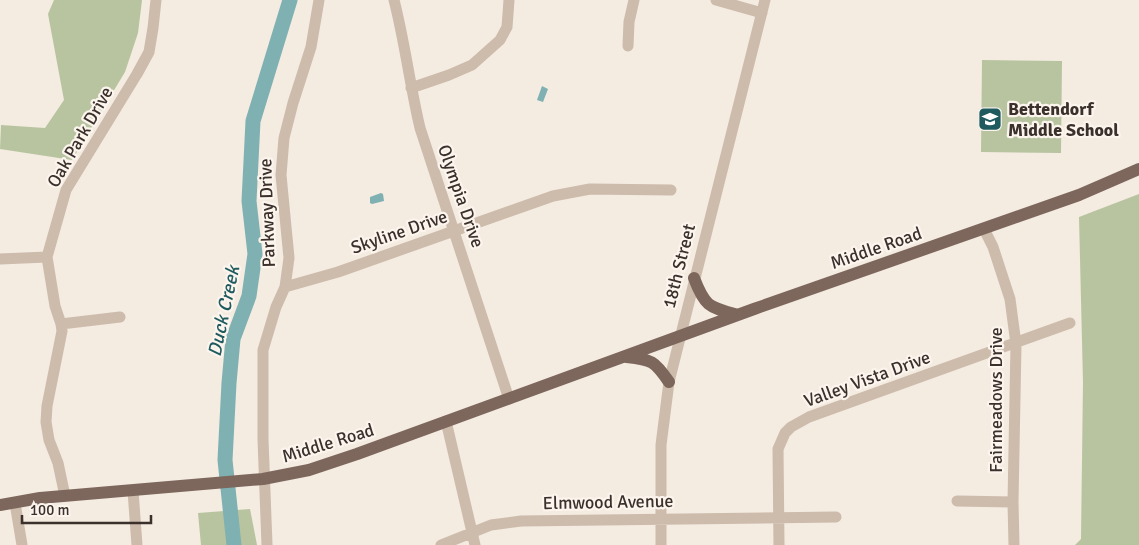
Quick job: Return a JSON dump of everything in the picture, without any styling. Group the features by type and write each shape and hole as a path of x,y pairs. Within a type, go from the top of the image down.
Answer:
{"main road":[{"name":"Middle Road","path":"0,505 65,496 257,479 309,470 738,315 984,230 1079,195 1139,169"},
{"path":"694,278 701,297 705,302 714,308 738,315"},
{"name":"Middle Road","path":"623,357 652,362 659,367 669,382"}],"street":[{"name":"Oak Park Drive","path":"65,496 58,463 49,440 46,422 47,406 62,332 46,257 66,190 138,74 148,52 156,0"},
{"name":"Parkway Drive","path":"266,545 257,479 263,350 273,313 285,287 289,258 280,175 284,138 292,104 311,47 319,0"},
{"name":"Olympia Drive","path":"394,0 404,41 411,88 420,128 509,399"},
{"path":"411,88 472,65 500,40 507,27 508,0"},
{"path":"628,46 629,22 634,0"},
{"path":"716,0 762,14"},
{"name":"18th Street","path":"661,545 661,445 669,382 765,0"},
{"name":"Skyline Drive","path":"285,287 338,272 553,196 590,189 671,190"},
{"name":"Fairmeadows Drive","path":"984,230 993,247 1010,299 1016,344 1014,545"},
{"path":"0,259 46,257"},
{"path":"61,324 120,317"},
{"name":"Valley Vista Drive","path":"779,545 778,449 785,433 791,427 809,417 1070,323"},
{"path":"446,421 475,545"},
{"path":"133,491 137,545"},
{"path":"957,501 1013,502"},
{"path":"15,503 22,545"},
{"name":"Elmwood Avenue","path":"441,545 491,525 521,521 836,517"}],"green space":[{"path":"54,0 142,0 138,33 125,72 72,160 0,149 1,125 45,128 64,100 48,14"},
{"path":"982,60 1062,61 1061,153 981,152"},
{"path":"1139,194 1139,545 1075,545 1081,539 1083,382 1079,217"},
{"path":"250,509 257,545 201,545 198,513"}],"water":[{"path":"542,86 548,89 543,102 537,100"},
{"path":"383,194 384,201 370,203 370,197"}],"waterway":[{"name":"Duck Creek","path":"234,545 225,460 233,339 249,296 255,254 249,201 253,121 290,0"}],"place":[{"name":"Bettendorf Middle School","path":"990,119"}]}
